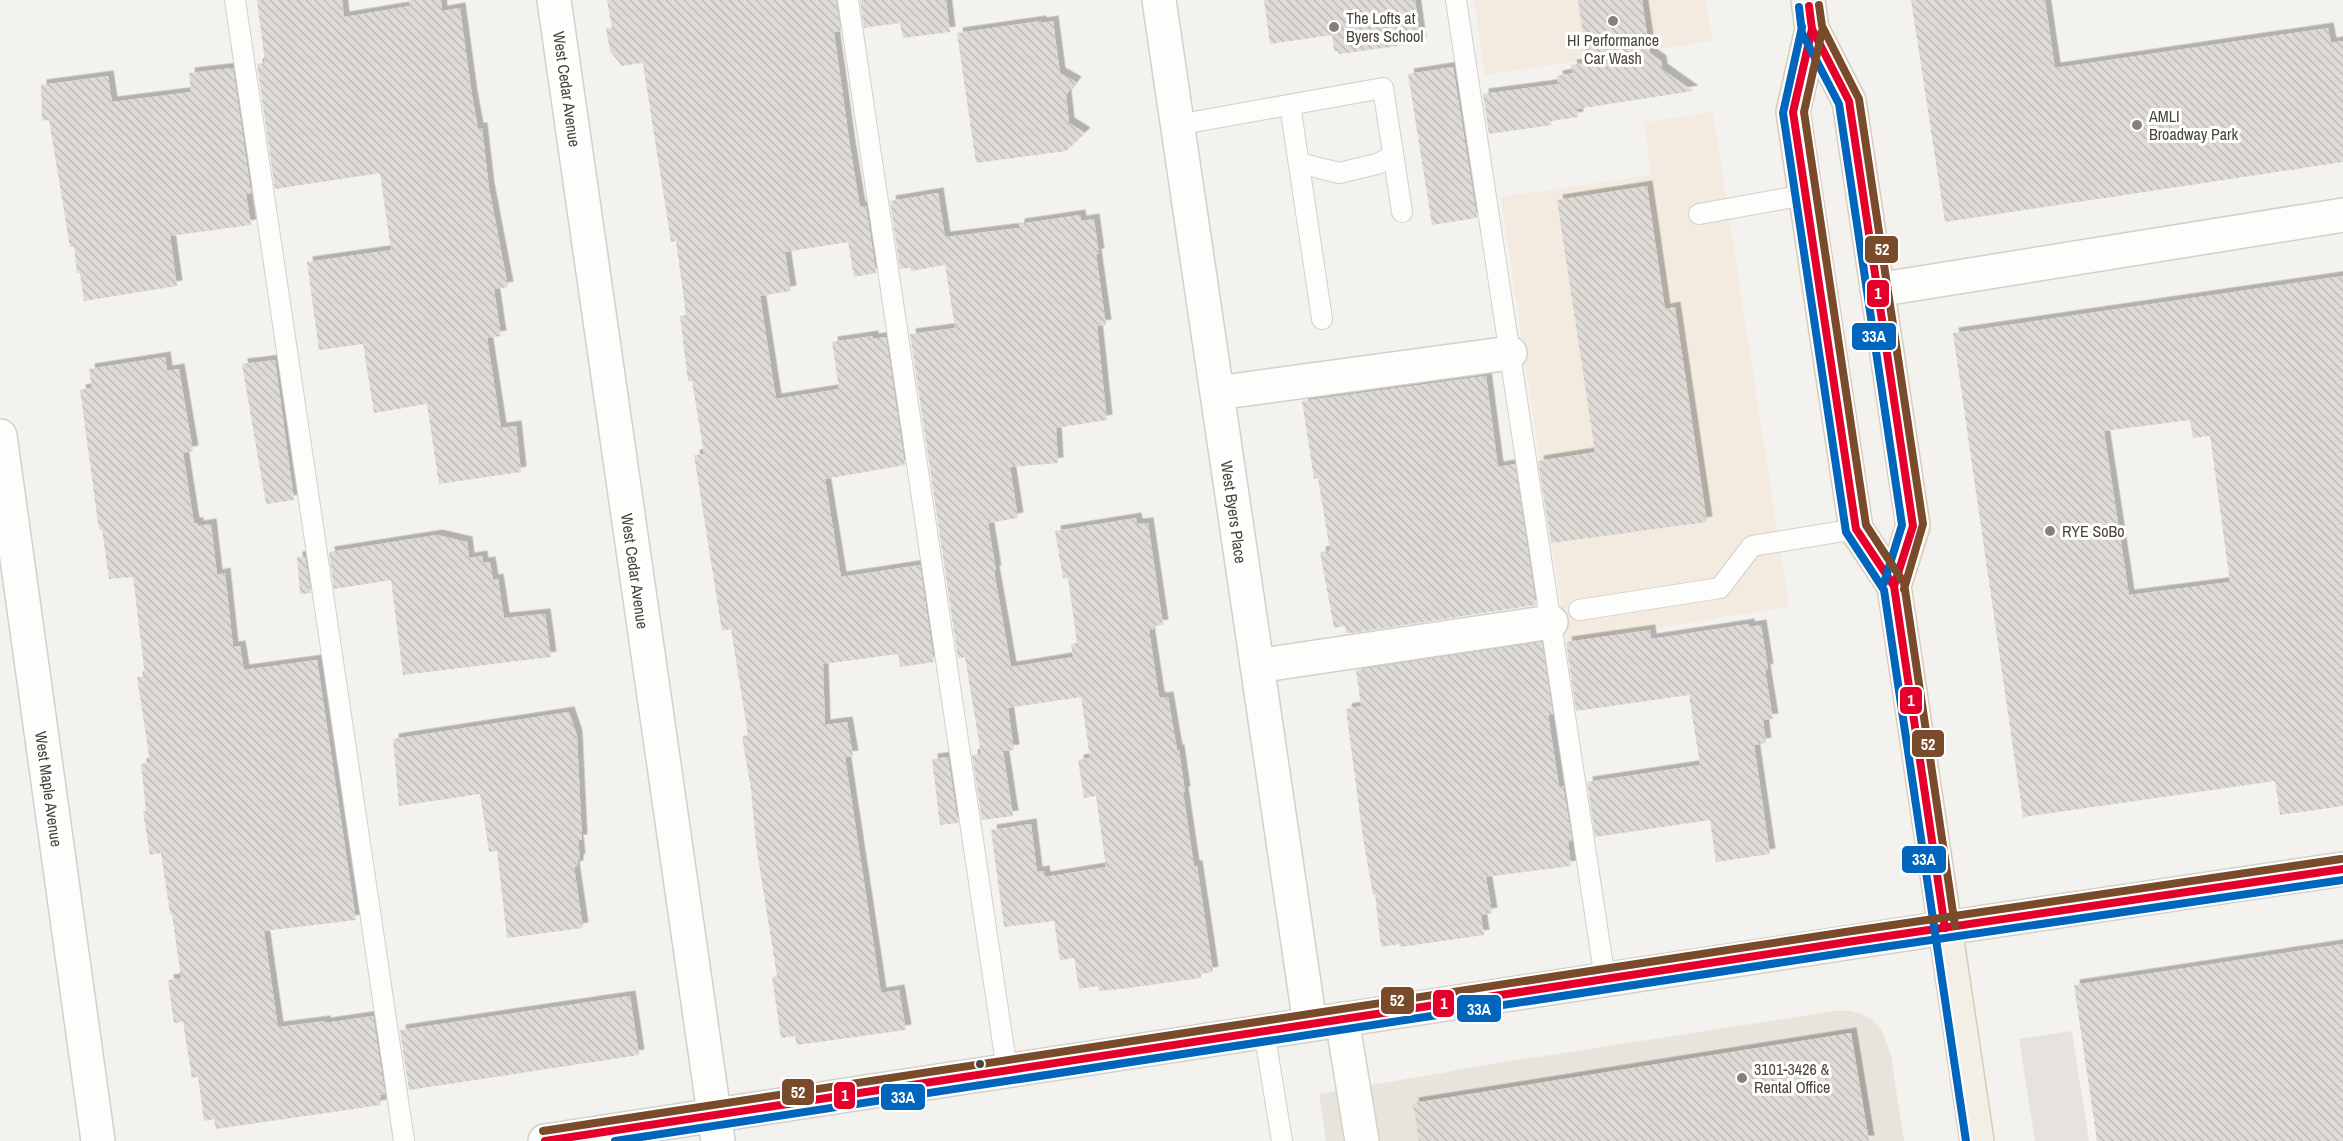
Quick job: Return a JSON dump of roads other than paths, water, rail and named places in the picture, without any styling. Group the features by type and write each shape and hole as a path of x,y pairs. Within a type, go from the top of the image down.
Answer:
{"main road":[{"path":"1810,14 1793,112 1805,195 1856,529 1894,586 1977,1141"},
{"path":"1810,14 1849,101 1913,526 1894,586"}],"street":[{"name":"West Cedar Avenue","path":"554,0 716,1128"},
{"name":"West Byers Place","path":"1159,0 1310,1024"},
{"path":"1878,290 2343,215"},
{"path":"1216,393 1510,353"},
{"name":"West Maple Avenue","path":"0,436 98,1141"},
{"path":"1257,666 1565,616"},
{"path":"545,1141 716,1128 1007,1070 2343,869"},
{"path":"1342,1019 1362,1141"}],"lane":[{"path":"235,0 404,1141"},
{"path":"848,0 1007,1070"},
{"path":"1456,0 1510,353 1565,616 1605,979"},
{"path":"1177,125 1383,88 1402,212"},
{"path":"1290,105 1322,319"},
{"path":"1299,163 1339,173 1377,164 1393,156"},
{"path":"1699,214 1805,195"},
{"path":"1565,616 1720,588 1752,546 1856,529"},
{"path":"1264,1031 1282,1141"}],"place":[{"name":"HI Performance Car Wash","path":"1613,21"},
{"name":"The Lofts at Byers School","path":"1334,27"},
{"name":"AMLI Broadway Park","path":"2137,125"},
{"name":"RYE SoBo","path":"2050,531"},
{"name":"3101-3426 & Rental Office","path":"1742,1078"}]}
